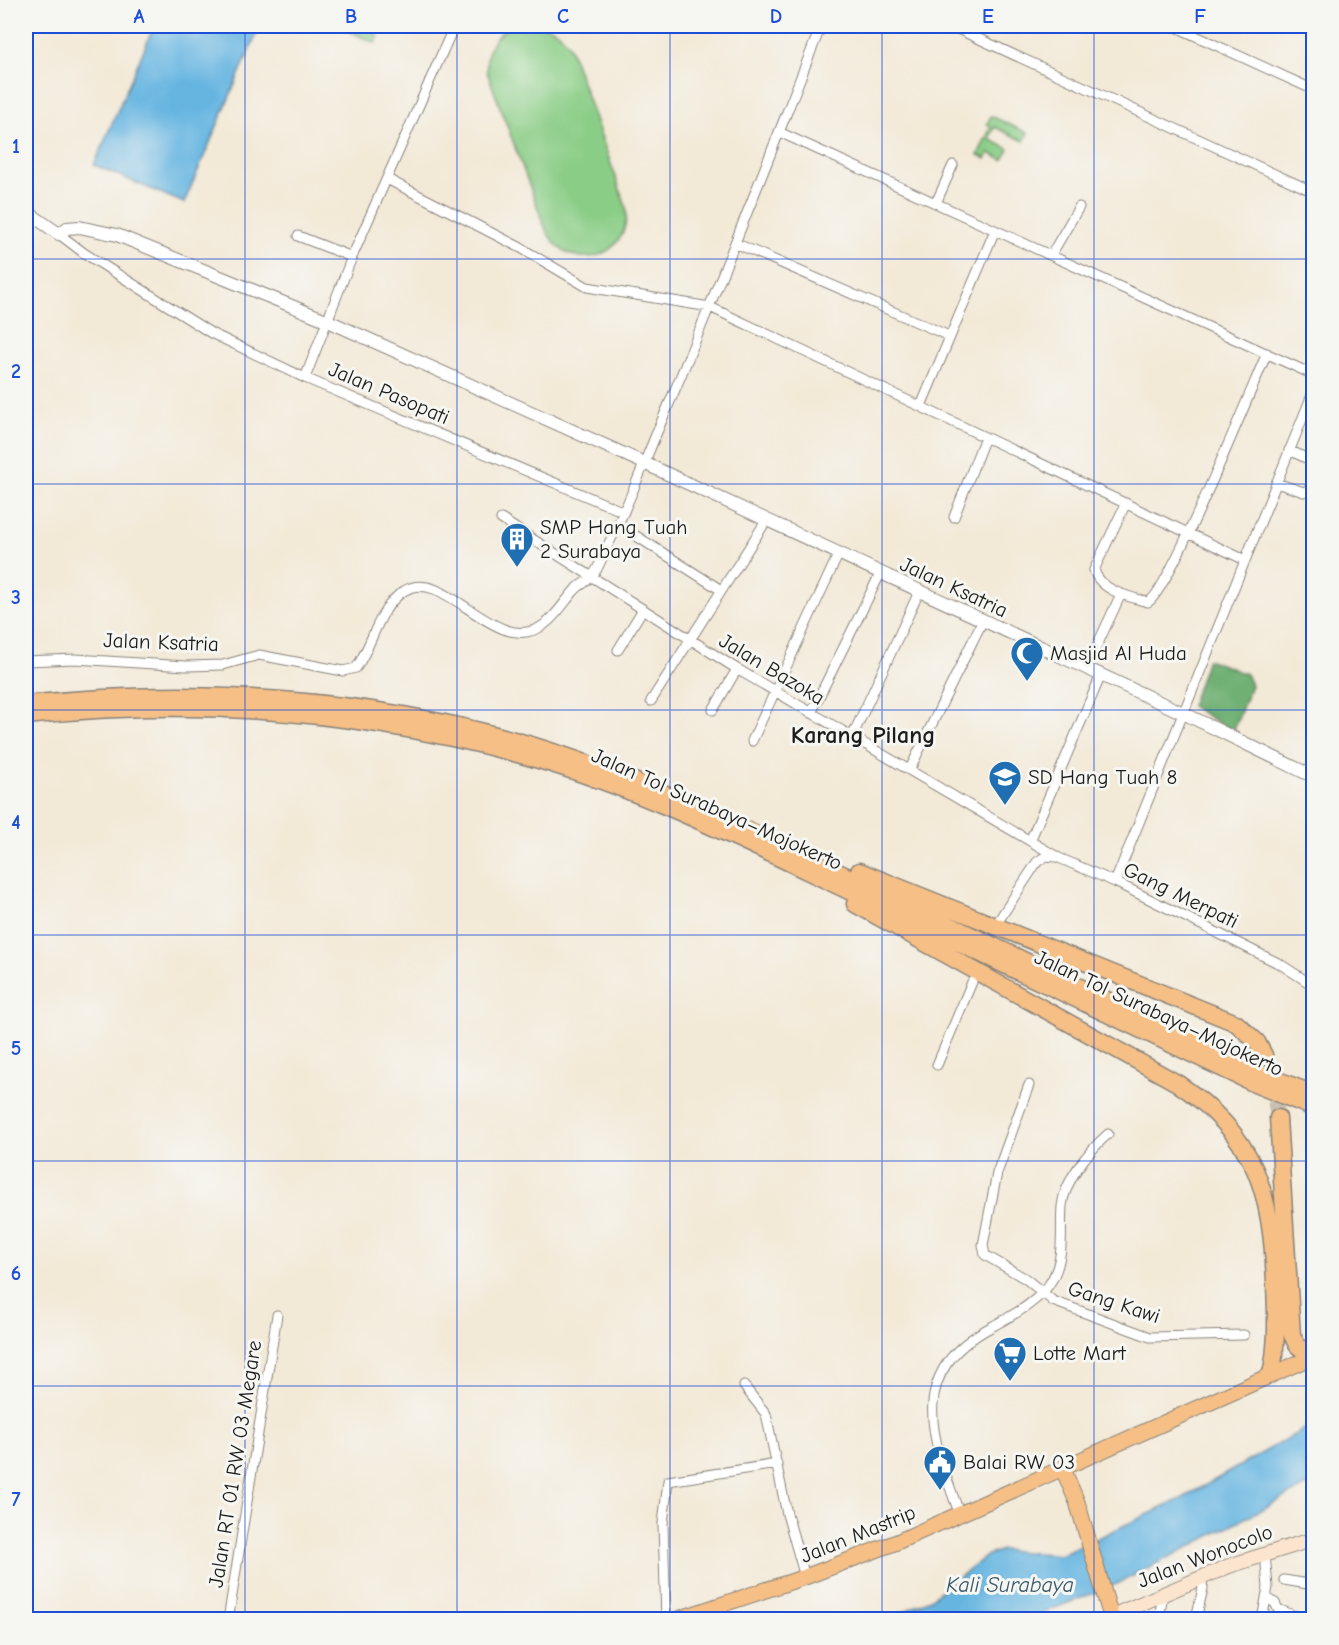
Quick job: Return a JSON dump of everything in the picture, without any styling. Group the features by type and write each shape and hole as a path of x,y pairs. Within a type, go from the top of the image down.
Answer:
{"highway":[{"name":"Jalan Tol Surabaya–Mojokerto","path":"26,704 139,694 253,697 364,708 450,724 556,752 637,781 763,836 1260,1073 1314,1094"},
{"name":"Jalan Tol Surabaya–Mojokerto","path":"26,716 91,710 202,708 256,710 363,720 516,753 597,778 726,833 1257,1085 1314,1108"},
{"path":"763,836 977,917 1236,1023 1257,1042 1264,1055"},
{"path":"782,860 868,913 1177,1083 1197,1096 1224,1121 1250,1158 1263,1188 1270,1215 1278,1339 1271,1374"},
{"path":"1278,1118 1292,1335 1297,1346 1312,1356"}],"main road":[{"name":"Jalan Mastrip","path":"675,1620 805,1577 960,1515 1312,1356"},
{"path":"1063,1469 1077,1502 1111,1613"},
{"name":"Jalan Wonocolo","path":"1111,1613 1200,1577 1314,1539"}],"street":[{"path":"305,378 352,257 454,26"},
{"path":"644,463 710,307 821,26"},
{"path":"951,26 1314,192"},
{"path":"1174,26 1314,90"},
{"path":"779,132 1314,375"},
{"path":"936,203 952,165"},
{"path":"387,178 521,248 587,287 710,307 1245,560"},
{"path":"1051,255 1078,207"},
{"path":"26,211 60,234"},
{"name":"Jalan Ksatria","path":"60,234 67,228 79,226 117,235 326,320 644,463 982,622 1183,713 1314,777"},
{"path":"921,406 995,230"},
{"name":"Jalan Pasopati","path":"60,234 211,333 305,378 624,512"},
{"path":"298,236 352,257"},
{"path":"735,243 949,336"},
{"path":"1126,504 1094,570 1096,577 1121,594 1148,602 1154,600 1189,533 1267,353"},
{"path":"1115,882 1314,390"},
{"path":"954,516 985,437"},
{"path":"1289,450 1314,462"},
{"name":"Jalan Ksatria","path":"26,660 75,659 186,666 223,665 259,655 343,671 356,668 387,609 403,591 414,586 437,592 496,626 524,634 546,623 573,592 593,576 619,525 644,463"},
{"path":"1276,483 1304,492 1314,487"},
{"name":"Jalan Bazoka","path":"501,519 691,641 1030,841"},
{"path":"651,701 766,521"},
{"path":"619,525 722,590"},
{"path":"752,741 838,555"},
{"path":"811,713 880,574"},
{"path":"852,737 919,592"},
{"path":"1086,669 1121,594"},
{"path":"618,650 643,609"},
{"path":"910,769 982,622"},
{"path":"713,710 737,669"},
{"path":"1030,841 1101,675"},
{"name":"Gang Merpati","path":"1030,841 1059,858 1115,882 1280,964 1314,986"},
{"path":"999,920 1037,862 1046,856 1059,858"},
{"path":"937,1065 972,982"},
{"name":"Gang Kawi","path":"1029,1085 997,1173 983,1251 988,1259 1026,1279 1053,1301 1150,1337 1244,1335"},
{"path":"960,1515 937,1452 933,1432 934,1402 940,1372 951,1355 964,1342 1008,1318 1043,1292 1059,1264 1062,1205 1070,1181 1094,1146 1108,1134"},
{"name":"Jalan RT 01 RW 03 Megare","path":"228,1620 277,1315"},
{"path":"744,1386 766,1414 787,1514 805,1577"},
{"path":"666,1620 663,1524 665,1489 668,1481 777,1464"},
{"path":"1262,1620 1268,1580 1265,1554"},
{"path":"1196,1620 1203,1593 1200,1577"},
{"path":"1284,1580 1314,1586"},
{"path":"1159,1620 1163,1593"},
{"path":"1266,1598 1282,1612 1305,1620"}],"green space":[{"path":"536,25 550,28 563,37 569,45 626,207 625,225 619,239 609,250 597,256 583,257 569,254 556,245 546,230 487,72 487,58 491,45 510,26"},
{"path":"341,26 374,26 371,32 379,36 375,43"},
{"path":"991,116 1028,133 1024,141 995,127 989,139 1009,149 1003,160 989,153 986,159 978,155 991,127 987,124"},
{"path":"1207,659 1246,674 1251,685 1233,732 1191,706"}],"water":[{"path":"154,26 260,26 184,203 94,165"},
{"name":"Kali Surabaya","path":"1313,1424 1313,1483 1119,1583 1027,1619 886,1620 930,1599 988,1555 1002,1550 1061,1555 1183,1498"}],"tunnel":[{"path":"1264,1055 1271,1071 1278,1118"}],"place":[{"name":"SMP Hang Tuah 2 Surabaya","path":"517,568"},
{"name":"Masjid Al Huda","path":"1027,682"},
{"name":"SD Hang Tuah 8","path":"1005,806"},
{"name":"Lotte Mart","path":"1010,1382"},
{"name":"Balai RW 03","path":"940,1491"}],"district":[{"name":"Karang Pilang","path":"863,735"}]}
